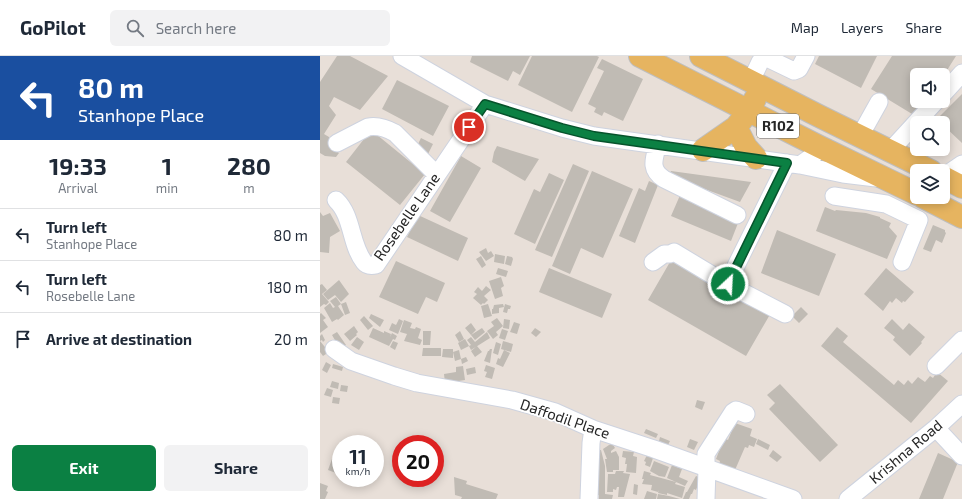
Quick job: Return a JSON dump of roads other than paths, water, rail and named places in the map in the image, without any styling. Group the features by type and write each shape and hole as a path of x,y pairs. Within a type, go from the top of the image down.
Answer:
{"main road":[{"name":"R102","path":"640,56 743,119 818,146 879,178 910,191"},
{"name":"R102","path":"701,56 917,164"},
{"path":"756,84 743,119 746,147 756,158"},
{"path":"818,146 820,131 819,116"},
{"path":"703,150 743,119"},
{"path":"950,181 962,187"},
{"path":"936,204 962,218"}],"street":[{"path":"402,56 485,104 562,128 594,136 703,150 794,164 843,174 879,178 878,203"},
{"path":"756,84 760,62 764,58 794,71 799,68 806,56"},
{"path":"950,86 962,73"},
{"path":"860,136 879,102"},
{"name":"Rosebelle Lane","path":"336,200 342,206 358,251 364,262 372,266 376,265 436,174 485,104"},
{"path":"890,151 930,108"},
{"path":"336,144 368,127 374,126 388,129 436,174"},
{"path":"658,144 654,161 654,169 657,174 664,179 737,215"},
{"path":"728,284 794,164 814,155 818,146"},
{"path":"950,172 962,164"},
{"path":"834,196 878,203 919,220 902,262"},
{"path":"653,262 664,254 674,252 728,284 784,314"},
{"path":"936,366 962,341"},
{"name":"Daffodil Place","path":"334,349 351,361 417,383 512,400 562,415 593,429 654,449 793,499"},
{"name":"Krishna Road","path":"848,499 936,428 962,404"},
{"path":"706,499 706,454 733,412 736,410 746,414"},
{"path":"936,428 962,456"},
{"path":"589,499 593,429"}]}
